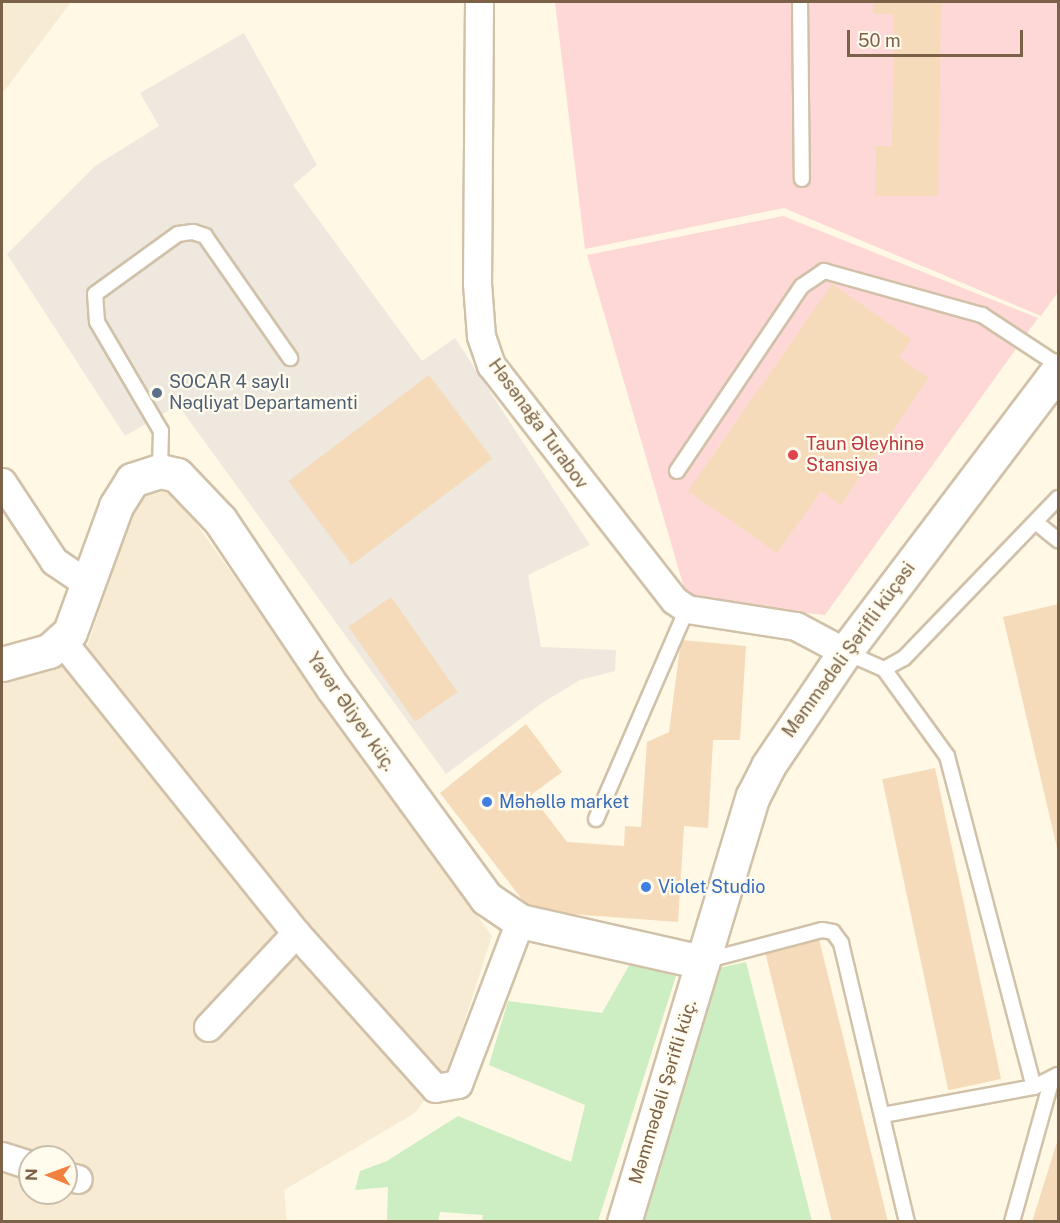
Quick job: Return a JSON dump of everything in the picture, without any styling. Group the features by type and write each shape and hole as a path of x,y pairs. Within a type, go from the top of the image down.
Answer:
{"street":[{"name":"Həsənağa Turabov","path":"479,2 477,283 484,345 491,365 552,449 662,587 687,609"},
{"name":"Məmmədəli Şərifli küçəsi","path":"702,962 753,796 778,749 844,652 1059,370"},
{"path":"2,664 31,658 62,641 89,585 123,492 143,473 160,471"},
{"name":"Yavər Əliyev küç.","path":"160,471 192,485 220,520 472,882 520,921 702,962"},
{"path":"2,482 54,561 89,585"},
{"path":"687,609 796,626 844,652"},
{"path":"62,641 296,933 424,1081 448,1089 458,1084 520,921"},
{"path":"208,1027 296,933"},
{"name":"Məmmədəli Şərifli küç.","path":"624,1221 702,962"},
{"path":"2,1156 18,1161"}],"lane":[{"path":"800,2 802,178"},
{"path":"160,471 161,431 97,322 95,294 178,234 193,232 206,236 291,358"},
{"path":"677,471 802,286 824,271 982,315 1059,365"},
{"path":"884,669 920,644 1038,524 1059,498"},
{"path":"1038,524 1059,540"},
{"path":"596,819 687,609"},
{"path":"844,652 884,669 948,756 1034,1087"},
{"path":"702,962 822,930 833,932 883,1115 907,1221"},
{"path":"883,1115 1034,1087 1055,1077"},
{"path":"1012,1221 1055,1077"}],"shaded area":[{"path":"2,2 71,2 2,94"},
{"path":"555,2 1058,2 1058,292 1041,316 784,208 585,249"},
{"path":"244,33 317,165 293,185 422,361 455,338 590,545 528,575 541,647 616,650 615,671 580,680 542,703 446,774 178,405 125,436 7,254 95,166 159,126 140,93"},
{"name":"Taun Əleyhinə Stansiya","path":"783,216 1038,318 825,615 698,602 685,591 587,255"},
{"path":"154,488 177,497 492,936 450,1066 415,1113 284,1190 287,1221 2,1222 2,674 66,665 88,644 139,494"}],"green space":[{"path":"746,962 812,1221 640,1222 714,969"},
{"path":"630,964 676,976 598,1221 482,1221 483,1215 440,1212 438,1221 387,1221 388,1187 355,1190 360,1171 387,1161 458,1116 571,1162 585,1105 489,1065 508,1001 602,1013"}],"building":[{"path":"873,2 941,2 938,196 875,196 876,146 892,146 894,14 873,14"},
{"name":"Taun Əleyhinə Stansiya","path":"832,284 911,339 899,357 929,378 841,505 821,491 777,553 688,491"},
{"path":"429,375 492,459 352,565 288,481"},
{"path":"391,597 458,692 415,722 348,627"},
{"path":"1058,604 1058,852 1003,617"},
{"path":"681,640 746,646 740,740 713,740 708,828 684,826 678,922 531,911 440,793 526,724 562,772 531,795 567,842 624,846 625,826 641,827 647,742 669,732"},
{"path":"935,768 1001,1079 948,1090 882,779"},
{"path":"819,939 888,1222 832,1222 765,952"},
{"path":"1058,1139 1058,1222 1032,1222"}],"place":[{"name":"SOCAR 4 saylı Nəqliyat Departamenti","path":"157,393"},
{"name":"Taun Əleyhinə Stansiya","path":"793,455"},
{"name":"Məhəllə market","path":"487,802"},
{"name":"Violet Studio","path":"646,887"}]}
